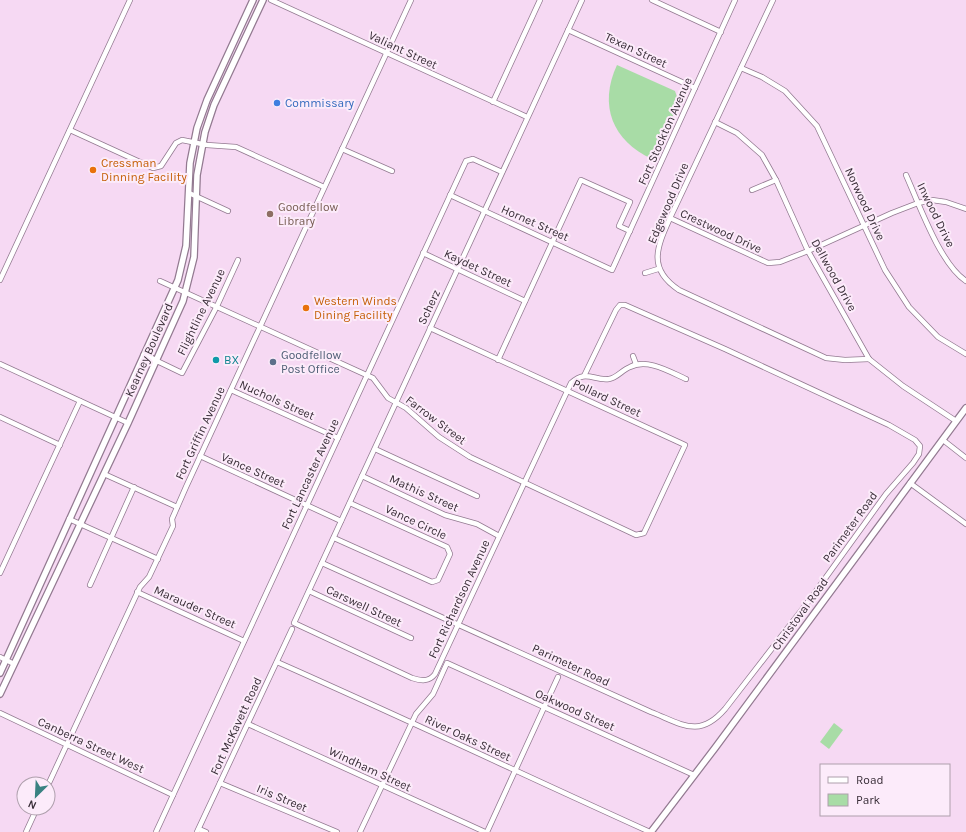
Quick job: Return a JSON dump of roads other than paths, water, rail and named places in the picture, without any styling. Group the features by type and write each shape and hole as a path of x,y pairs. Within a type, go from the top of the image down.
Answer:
{"street":[{"path":"0,280 130,0"},
{"name":"Kearney Boulevard","path":"0,673 175,287 185,254 190,163 202,111 253,0"},
{"name":"Kearney Boulevard","path":"0,694 157,361 186,292 194,257 197,197 202,144 211,114 263,0"},
{"name":"Valiant Street","path":"271,0 386,54 527,117"},
{"name":"Fort Griffin Avenue","path":"52,776 137,592 149,577 174,526 172,519 177,507 259,326 411,0"},
{"path":"493,102 540,0"},
{"name":"Scherz","path":"294,623 582,0"},
{"path":"652,0 721,32"},
{"name":"Fort Stockton Avenue","path":"612,270 735,0"},
{"name":"Edgewood Drive","path":"658,269 658,247 670,218 773,0"},
{"name":"Texan Street","path":"568,30 695,88"},
{"name":"Norwood Drive","path":"741,68 762,77 785,91 817,126 885,270 909,307 938,337 966,354"},
{"name":"Dellwood Drive","path":"715,122 737,133 762,155 776,180 808,251 869,359 903,386 956,421"},
{"path":"70,130 153,168 161,166 179,141 236,146 324,187"},
{"path":"342,149 392,172"},
{"name":"Fort Lancaster Avenue","path":"156,832 366,375 468,159 472,159 502,172"},
{"name":"Inwood Drive","path":"906,175 918,203 948,261 960,277 966,281"},
{"path":"498,360 581,180 630,202 619,226 630,232"},
{"path":"752,190 776,180"},
{"path":"189,194 228,211"},
{"name":"Hornet Street","path":"450,195 612,270"},
{"name":"Crestwood Drive","path":"670,218 768,263 780,262 808,251 892,212 918,203 932,200 946,202 966,209"},
{"name":"Kaydet Street","path":"423,254 525,301"},
{"name":"Flightline Avenue","path":"157,361 182,372 217,306 238,260"},
{"path":"645,273 658,269 669,284 679,290 826,358 845,360 869,359"},
{"name":"Farrow Street","path":"160,281 366,375 375,381 385,396 410,411 430,430 460,451 524,483 636,535 642,534"},
{"name":"Parimeter Road","path":"322,563 651,712 691,727 708,724 725,709 811,598 886,494 913,463 920,450 918,442 889,425 725,349 625,305 620,305 616,310 584,376"},
{"name":"Pollard Street","path":"430,328 685,445 646,531 642,534"},
{"path":"144,355 157,361"},
{"path":"633,356 636,364"},
{"path":"0,364 128,423"},
{"path":"566,391 574,381 584,376 611,379 636,364 658,367 686,379"},
{"name":"Nuchols Street","path":"231,390 338,438"},
{"name":"Fort Richardson Avenue","path":"294,623 421,680 429,679 435,674 566,391"},
{"path":"0,573 80,400"},
{"name":"Christoval Road","path":"651,832 966,408"},
{"path":"0,417 60,445"},
{"path":"943,440 966,458"},
{"path":"375,449 477,496"},
{"name":"Vance Street","path":"200,456 341,521"},
{"path":"104,474 177,507"},
{"name":"Mathis Street","path":"362,476 445,515 477,524 499,536"},
{"path":"910,483 966,524"},
{"path":"90,585 134,487"},
{"name":"Vance Circle","path":"334,538 432,582 438,580 450,554 447,547 350,503"},
{"path":"69,519 158,559"},
{"name":"Carswell Street","path":"309,591 411,638"},
{"name":"Marauder Street","path":"137,592 244,641"},
{"name":"Fort McKavett Road","path":"198,830 292,629"},
{"path":"0,657 14,664"},
{"name":"River Oaks Street","path":"276,662 412,722 651,832"},
{"name":"Oakwood Street","path":"412,722 416,714 433,694 448,664 694,775"},
{"path":"486,832 516,771 558,677"},
{"name":"Canberra Street West","path":"0,713 173,795"},
{"path":"360,832 412,722"},
{"name":"Windham Street","path":"248,724 486,832"},
{"name":"Iris Street","path":"220,783 337,832"},
{"path":"26,832 33,816"},
{"path":"198,830 206,832"}],"place":[{"name":"Commissary","path":"277,103"},
{"name":"Cressman Dinning Facility","path":"93,170"},
{"name":"Goodfellow Library","path":"270,214"},
{"name":"Western Winds Dining Facility","path":"306,308"},
{"name":"BX","path":"216,360"},
{"name":"Goodfellow Post Office","path":"273,362"}]}
